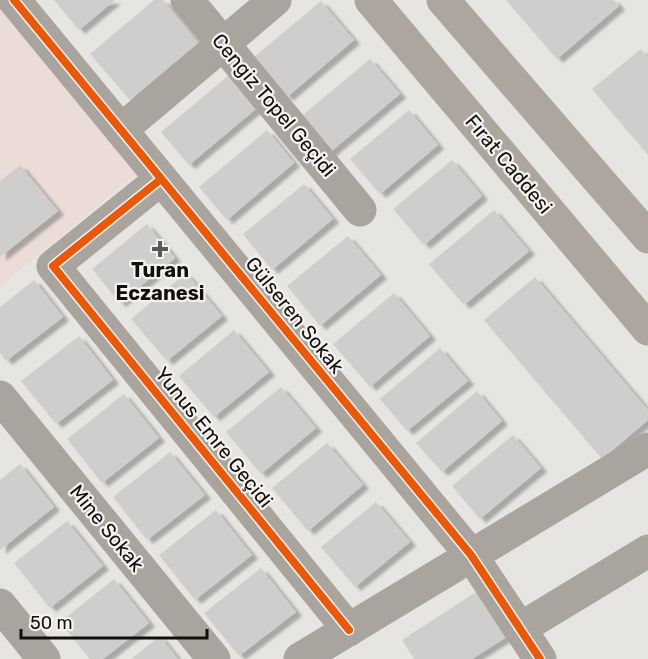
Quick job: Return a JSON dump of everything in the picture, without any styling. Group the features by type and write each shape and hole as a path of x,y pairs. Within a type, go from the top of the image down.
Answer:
{"main road":[{"name":"Fırat Caddesi","path":"370,0 648,328"},
{"path":"443,0 648,237"}],"street":[{"name":"Gülseren Sokak","path":"14,0 471,555 540,659"},
{"name":"Cengiz Topel Geçidi","path":"187,0 360,210"},
{"path":"121,130 275,0"},
{"name":"Yunus Emre Geçidi","path":"161,179 53,266 348,630"},
{"name":"Mine Sokak","path":"0,397 214,659"},
{"path":"300,659 648,449"},
{"path":"521,628 648,551"},
{"path":"0,605 44,659"}],"shaded area":[{"path":"0,10 137,173 0,287"}],"building":[{"path":"54,0 115,0 79,30"},
{"path":"154,0 163,0 198,43 130,100 90,54"},
{"path":"506,0 614,0 619,6 557,59"},
{"path":"321,1 354,40 287,97 253,58"},
{"path":"641,49 648,57 648,155 592,89"},
{"path":"370,59 400,94 328,154 298,119"},
{"path":"229,75 257,108 189,165 161,132"},
{"path":"409,110 438,145 380,194 350,159"},
{"path":"267,130 294,163 227,220 199,187"},
{"path":"452,160 482,196 424,245 393,209"},
{"path":"20,165 58,211 0,257 0,181"},
{"path":"304,184 333,219 272,270 243,234"},
{"path":"494,210 529,251 464,305 429,264"},
{"path":"147,224 175,258 120,303 92,269"},
{"path":"348,236 381,275 320,326 287,286"},
{"path":"186,273 222,316 167,361 131,319"},
{"path":"535,277 648,410 648,420 602,459 484,320"},
{"path":"34,280 63,317 6,361 0,353 0,307"},
{"path":"394,293 430,336 370,387 333,344"},
{"path":"234,330 269,372 214,417 179,376"},
{"path":"79,336 113,380 56,424 21,381"},
{"path":"440,348 468,381 407,431 380,399"},
{"path":"281,387 316,428 261,474 226,432"},
{"path":"477,391 502,421 442,472 416,443"},
{"path":"124,394 159,438 102,483 67,439"},
{"path":"513,435 541,468 480,519 452,486"},
{"path":"327,443 363,485 308,531 272,488"},
{"path":"170,452 205,495 147,540 113,497"},
{"path":"20,464 54,507 0,550 0,480"},
{"path":"376,502 410,542 355,587 321,547"},
{"path":"216,510 252,555 195,600 159,555"},
{"path":"67,521 103,566 50,608 14,563"},
{"path":"261,568 296,612 239,656 204,613"},
{"path":"114,579 149,623 103,659 90,659 60,622"},
{"path":"476,592 505,638 472,659 414,659 402,640"},
{"path":"160,636 178,659 131,659"}],"cycle path":[{"path":"14,0 471,555 540,659"},
{"path":"161,179 53,266 349,630"}],"place":[{"name":"Turan Eczanesi","path":"160,249"}]}
